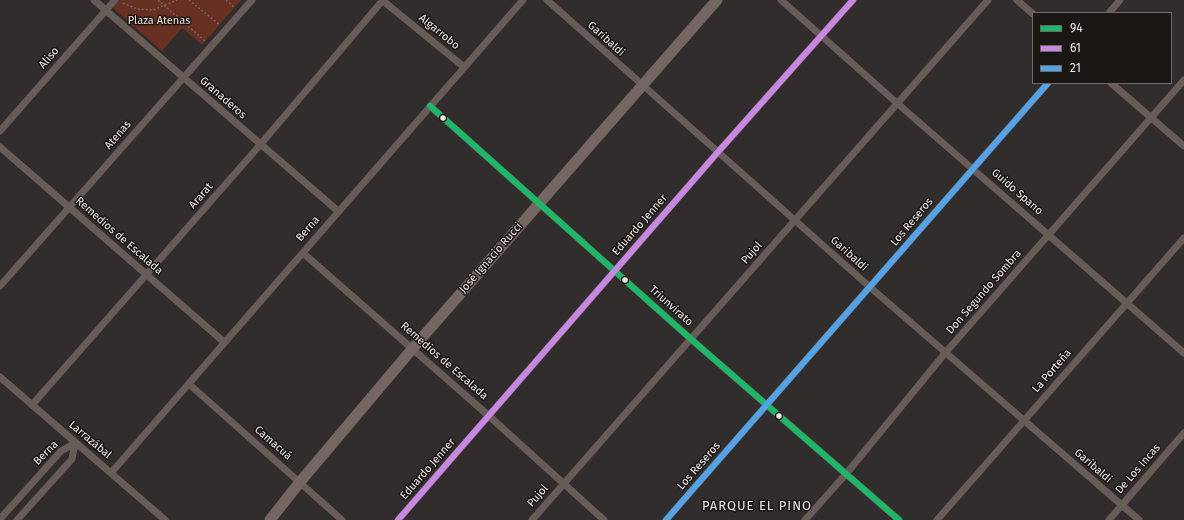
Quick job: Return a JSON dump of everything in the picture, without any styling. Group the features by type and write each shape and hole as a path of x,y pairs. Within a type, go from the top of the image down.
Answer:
{"street":[{"name":"Granaderos","path":"94,0 338,211"},
{"name":"Atenas","path":"0,286 252,0"},
{"name":"Algarrobo","path":"383,0 464,67"},
{"name":"Ararat","path":"32,405 260,145 383,0"},
{"name":"Berna","path":"111,473 523,0"},
{"name":"Garibaldi","path":"547,0 870,288 1139,520"},
{"name":"José Ignacio Rucci","path":"270,520 300,482 413,348 539,204 641,84 717,0"},
{"name":"Guido Spano","path":"782,0 898,104 1184,353"},
{"name":"Eduardo Jenner","path":"398,520 718,152 822,37 853,0"},
{"name":"Pujol","path":"532,520 692,340 988,0"},
{"path":"1017,0 1032,13"},
{"path":"1109,12 1120,0"},
{"name":"Aliso","path":"0,131 106,10 118,1"},
{"name":"Don Segundo Sombra","path":"805,520 846,474 946,352 1184,80"},
{"name":"Los Reseros","path":"666,520 870,288 972,168 1047,84"},
{"path":"1112,84 1184,146"},
{"name":"Triunvirato","path":"430,106 692,340 899,520"},
{"name":"Remedios de Escalada","path":"0,147 224,342"},
{"name":"La Porteña","path":"937,520 1184,238"},
{"name":"Remedios de Escalada","path":"302,253 413,348 604,520"},
{"name":"Larrazábal","path":"0,377 165,520"},
{"name":"Camacuá","path":"189,384 342,520"},
{"name":"De Los Incas","path":"1109,520 1184,433"},
{"name":"Berna","path":"3,517 61,451 75,443"},
{"name":"Berna","path":"17,520 72,459 75,443"}],"path":[{"path":"158,0 212,47"},
{"path":"118,1 128,6 145,11 165,6 177,0"},
{"path":"188,0 226,30"},
{"path":"226,0 241,13"}],"green space":[{"name":"Plaza Atenas","path":"120,0 241,0 202,45 182,28 162,51 113,8"}],"transit line":[{"name":"61","path":"398,520 718,152 853,0"},
{"name":"21","path":"666,520 1047,84"},
{"name":"94","path":"430,106 692,340 899,520"}],"district":[{"name":"PARQUE EL PINO","path":"757,506"}]}
